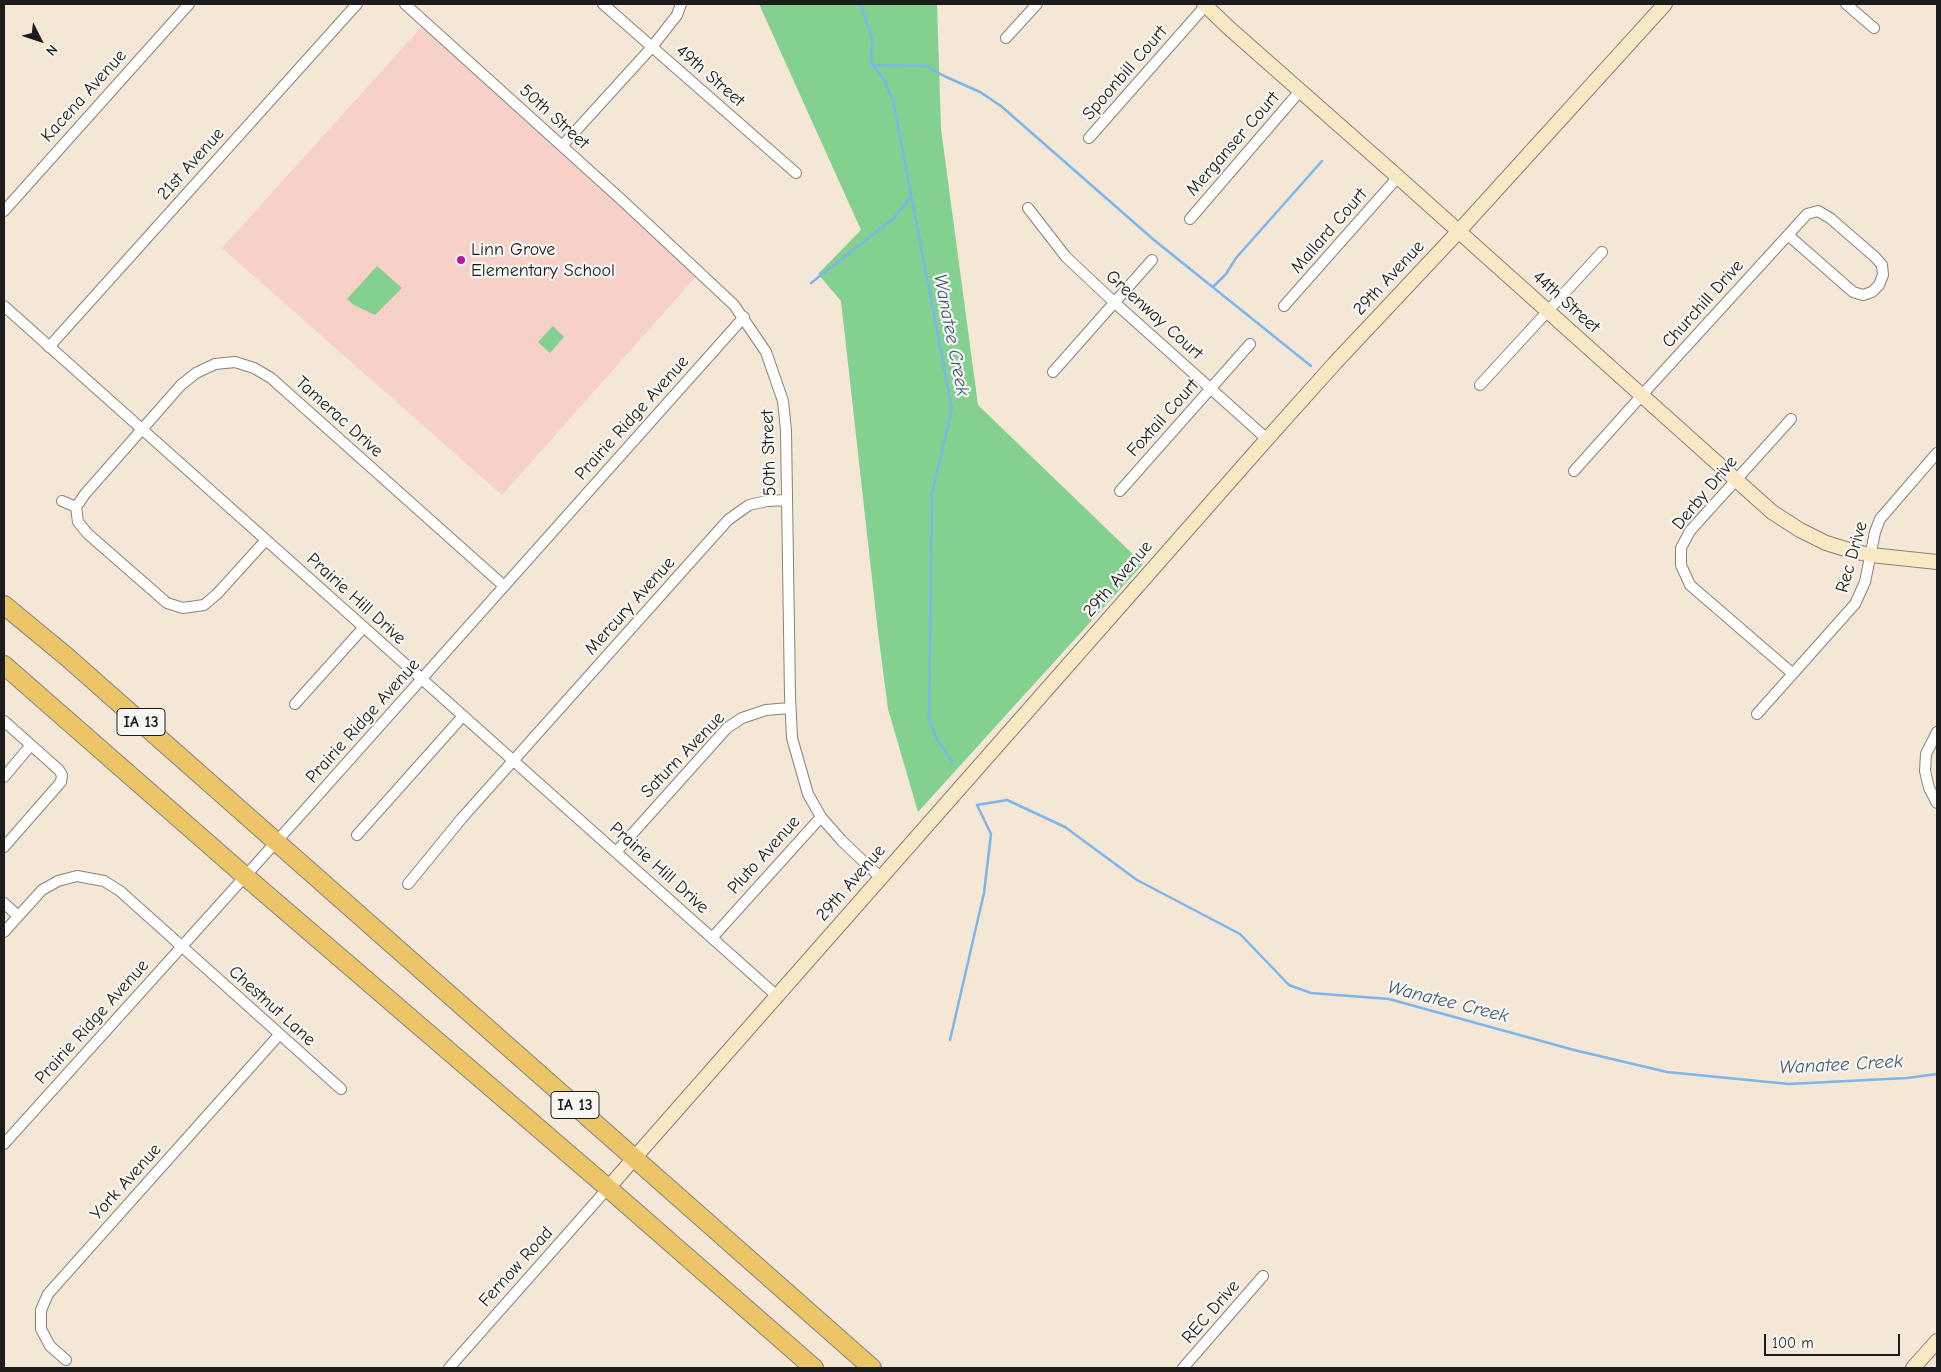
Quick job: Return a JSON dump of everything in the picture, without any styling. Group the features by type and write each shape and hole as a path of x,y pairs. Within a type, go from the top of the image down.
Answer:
{"highway":[{"name":"IA 13","path":"4,605 67,657 872,1368"},
{"name":"IA 13","path":"4,665 814,1368"}],"street":[{"name":"Kacena Avenue","path":"4,211 189,4"},
{"name":"21st Avenue","path":"49,347 357,4"},
{"name":"50th Street","path":"405,4 700,272 744,317 766,352 783,401 786,430 792,738 808,794 821,816 842,841 881,878"},
{"name":"49th Street","path":"603,4 796,173"},
{"path":"562,146 652,47 677,16 681,4"},
{"path":"1006,38 1036,4"},
{"name":"44th Street","path":"1206,4 1300,91 1772,512 1800,530 1826,542 1871,555 1937,562"},
{"name":"Spoonbill Court","path":"1089,138 1206,4"},
{"name":"29th Avenue","path":"608,1188 1267,439 1335,363 1459,232 1665,4"},
{"path":"1846,4 1874,28"},
{"name":"Merganser Court","path":"1190,219 1300,91"},
{"name":"Mallard Court","path":"1284,306 1398,177"},
{"name":"Greenway Court","path":"1028,208 1066,257 1267,439"},
{"name":"Churchill Drive","path":"1574,471 1807,214 1818,211 1824,214 1878,261 1882,265 1883,275 1879,285 1872,292 1863,295 1853,292 1788,235"},
{"path":"1480,385 1602,252"},
{"path":"1054,372 1152,260"},
{"name":"Prairie Hill Drive","path":"4,306 777,996"},
{"name":"Prairie Ridge Avenue","path":"4,1144 744,317"},
{"name":"Foxtail Court","path":"1120,491 1250,344"},
{"name":"Tamerac Drive","path":"76,507 85,494 181,385 196,373 215,364 236,362 254,368 271,378 504,586"},
{"name":"Derby Drive","path":"1791,419 1690,531 1680,548 1681,564 1690,585 1792,673"},
{"name":"Rec Drive","path":"1757,714 1855,604 1865,582 1874,532 1880,518 1937,452"},
{"name":"Mercury Avenue","path":"408,884 462,818 728,520 749,505 767,501 787,500"},
{"path":"62,501 76,507 78,522 88,534 167,603 183,608 204,605 217,594 266,540"},
{"path":"295,704 364,627"},
{"name":"Saturn Avenue","path":"616,852 727,728 742,718 766,710 790,708"},
{"path":"357,835 463,716"},
{"path":"4,721 60,770 62,775 61,782 4,848"},
{"path":"1937,732 1926,754 1925,771 1929,788 1937,803"},
{"path":"4,777 31,745"},
{"name":"Pluto Avenue","path":"712,938 821,816"},
{"name":"Chestnut Lane","path":"4,932 42,890 58,881 77,876 104,882 120,892 182,946 341,1089"},
{"path":"4,903 18,916"},
{"name":"York Avenue","path":"66,1360 50,1346 41,1329 41,1310 48,1294 279,1035"},
{"name":"Fernow Road","path":"449,1368 608,1188"},
{"name":"REC Drive","path":"1183,1368 1263,1276"},
{"path":"1913,1368 1937,1341"}],"shaded area":[{"name":"Linn Grove Elementary School","path":"426,22 700,272 502,495 222,248"}],"green space":[{"path":"759,4 937,4 941,129 978,405 1143,564 918,812 888,709 841,301 818,274 861,230"},
{"path":"377,266 402,288 375,315 354,305 347,299"},
{"path":"553,326 564,337 550,353 538,342"}],"waterway":[{"name":"Wanatee Creek","path":"859,4 862,7 872,39 871,63 883,78 893,100 952,409 932,493 929,720 937,739 953,763"},
{"path":"873,65 926,66 980,92 1001,106 1154,240 1311,366"},
{"path":"1213,287 1226,274 1236,258 1322,161"},
{"path":"811,283 894,218 911,197"},
{"name":"Wanatee Creek","path":"950,1040 984,893 991,834 977,805 1007,800 1065,827 1137,880 1240,934 1289,985 1311,993 1389,999 1574,1050 1667,1072 1789,1084 1907,1078 1937,1074"}],"place":[{"name":"Linn Grove Elementary School","path":"461,260"}]}
